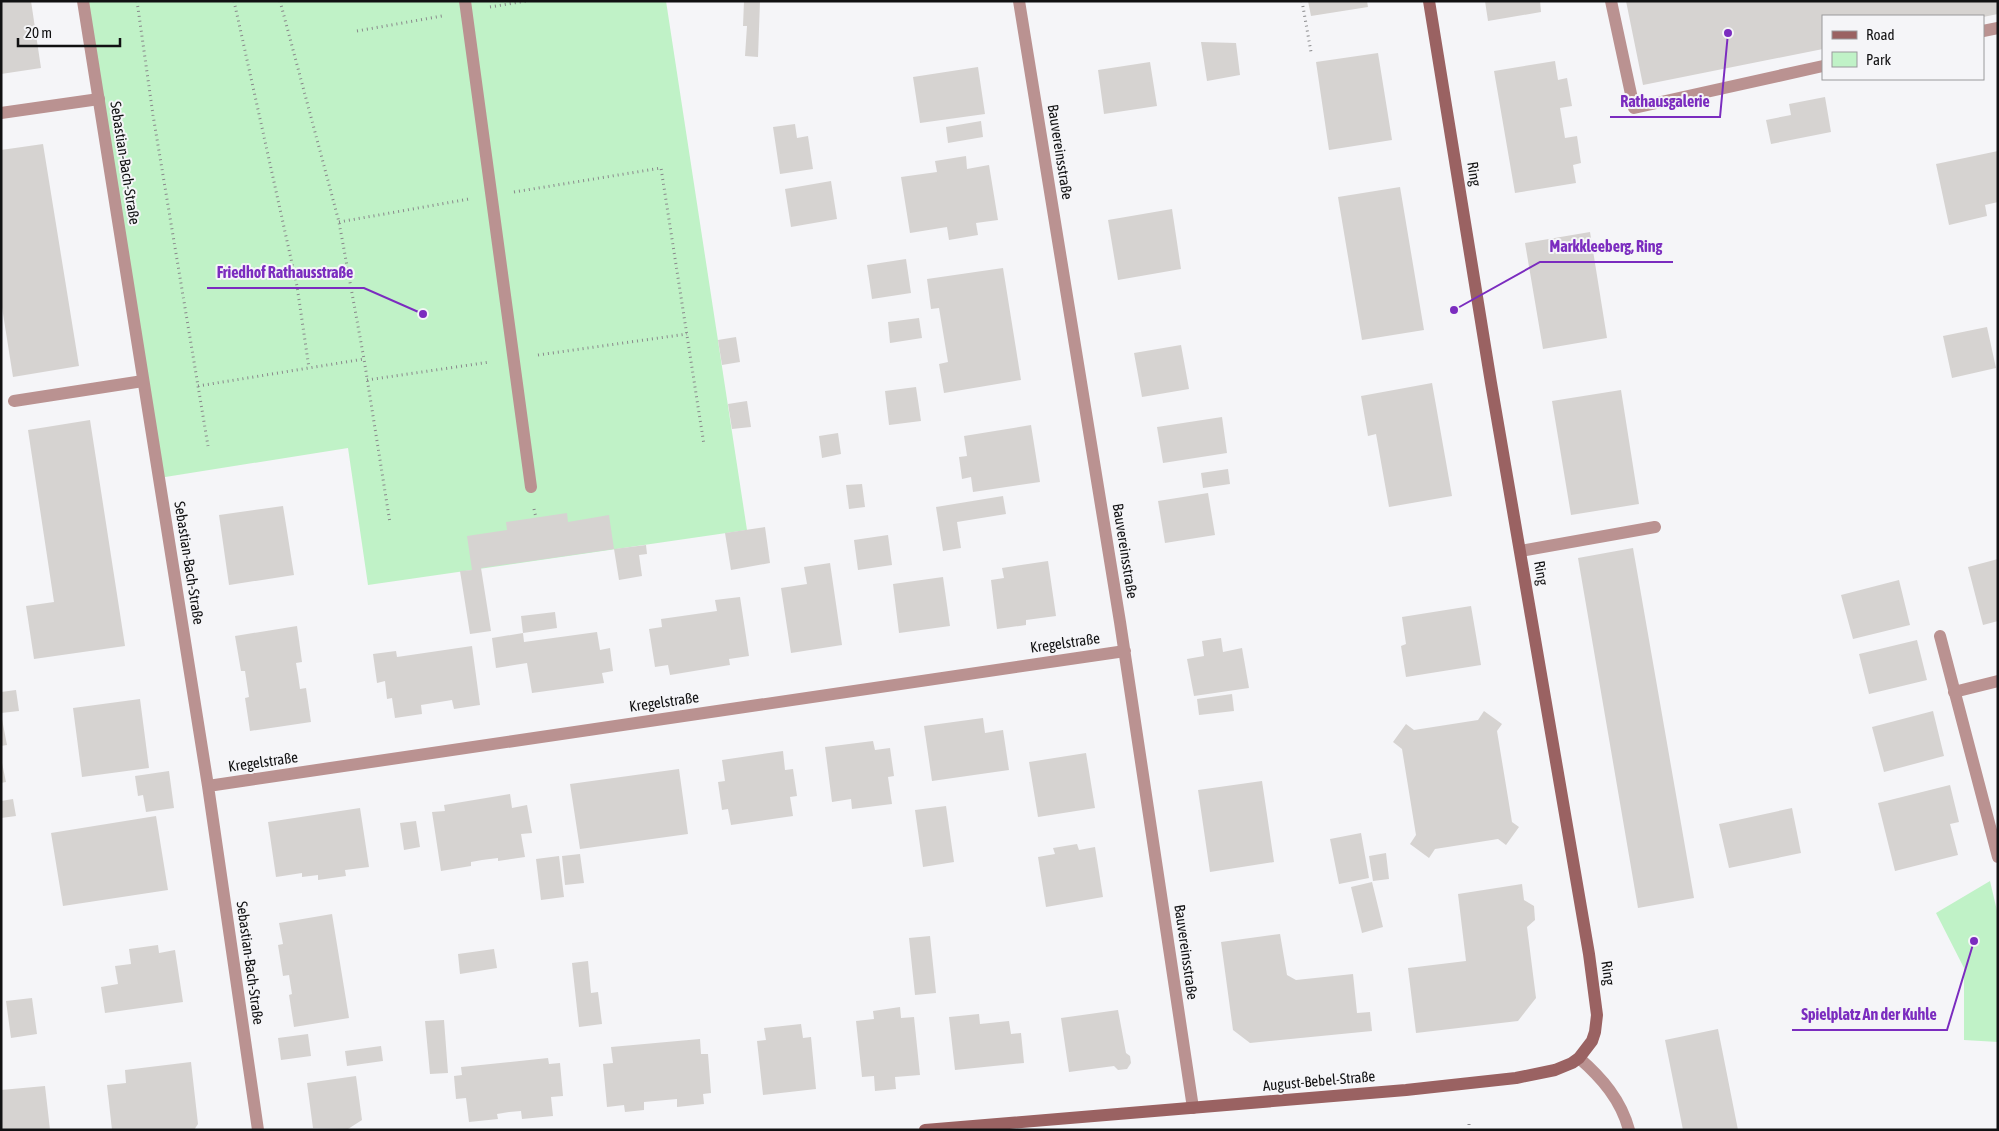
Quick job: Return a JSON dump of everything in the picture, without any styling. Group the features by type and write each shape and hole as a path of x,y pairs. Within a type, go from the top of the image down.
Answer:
{"street":[{"name":"Sebastian-Bach-Straße","path":"83,1 208,786 258,1130"},
{"path":"465,1 531,487"},
{"name":"Bauvereinsstraße","path":"1019,1 1125,651 1193,1108"},
{"name":"Ring","path":"1430,1 1594,990 1597,1025 1592,1041 1579,1058"},
{"path":"1611,1 1634,108 1822,66"},
{"path":"1984,31 1998,28"},
{"path":"1,113 99,99"},
{"path":"14,402 143,381"},
{"path":"1521,551 1655,527"},
{"path":"1940,636 1998,857"},
{"name":"Kregelstraße","path":"208,786 1125,651"},
{"path":"1954,692 1998,681"},
{"path":"1579,1058 1607,1085 1620,1106 1629,1130"},
{"name":"August-Bebel-Straße","path":"925,1130 1058,1124 1193,1108 1406,1090 1516,1078 1564,1067 1579,1058"}],"path":[{"path":"137,1 155,124 208,446"},
{"path":"234,1 297,286 309,368"},
{"path":"280,1 339,222 364,359 390,523"},
{"path":"1302,1 1311,52"},
{"path":"661,168 704,445"},
{"path":"198,386 364,359"},
{"path":"1469,1124 1469,1130"}],"green space":[{"path":"83,1 666,1 747,530 368,585 348,448 159,478"},
{"path":"1990,881 1998,915 1998,1042 1964,1040 1964,968 1936,913"}],"building":[{"path":"1,1 31,1 41,68 1,74"},
{"path":"744,1 760,1 758,57 745,56 747,26 743,26"},
{"path":"1308,1 1367,1 1368,7 1311,16"},
{"path":"1485,1 1540,1 1541,12 1488,21"},
{"path":"1626,1 1998,1 1998,14 1984,17 1984,15 1822,15 1822,49 1643,85"},
{"path":"1201,42 1236,43 1240,75 1207,81"},
{"path":"1378,53 1392,140 1329,150 1316,62"},
{"path":"1555,61 1558,80 1567,78 1572,106 1560,108 1565,138 1577,136 1581,163 1573,165 1576,183 1515,193 1494,71"},
{"path":"1150,62 1157,106 1104,114 1098,70"},
{"path":"978,67 985,114 920,123 913,77"},
{"path":"1825,97 1831,132 1771,144 1766,120 1791,115 1789,104"},
{"path":"981,121 983,137 948,143 946,127"},
{"path":"795,124 797,138 808,136 813,169 780,174 773,127"},
{"path":"43,144 79,366 13,377 1,301 1,150"},
{"path":"1998,151 1998,202 1985,205 1987,216 1949,225 1936,164"},
{"path":"966,156 967,169 989,165 998,220 976,223 978,235 949,240 947,227 910,233 901,177 937,172 935,161"},
{"path":"831,181 837,219 791,227 785,189"},
{"path":"1400,187 1424,330 1362,340 1338,197"},
{"path":"1172,209 1181,269 1118,280 1108,220"},
{"path":"1590,232 1607,338 1543,349 1525,243"},
{"path":"906,259 911,293 872,299 867,265"},
{"path":"1003,268 1021,380 944,393 939,364 948,362 939,308 931,309 927,279"},
{"path":"919,318 922,338 890,343 888,322"},
{"path":"1987,327 1996,368 1952,378 1943,336"},
{"path":"736,337 740,362 722,365 718,340"},
{"path":"1181,345 1189,389 1142,397 1134,353"},
{"path":"1432,383 1452,496 1389,507 1376,434 1368,436 1361,396"},
{"path":"916,387 921,421 889,425 885,391"},
{"path":"1621,390 1639,504 1571,515 1552,401"},
{"path":"747,401 751,427 732,429 728,404"},
{"path":"1222,417 1227,453 1163,463 1157,427"},
{"path":"90,420 125,646 34,659 26,606 54,602 28,430"},
{"path":"1031,425 1040,482 973,492 971,477 962,479 959,457 967,456 964,436"},
{"path":"838,433 841,454 822,458 819,436"},
{"path":"1228,469 1230,484 1203,488 1201,473"},
{"path":"862,484 865,507 849,509 846,485"},
{"path":"1208,493 1215,535 1165,543 1158,501"},
{"path":"1003,496 1006,514 957,522 961,548 943,551 936,507"},
{"path":"283,506 294,575 229,585 219,515"},
{"path":"567,513 568,522 609,515 614,549 481,568 491,631 470,634 460,571 472,570 467,536 507,530 506,522"},
{"path":"765,527 770,563 731,570 725,533"},
{"path":"888,535 892,565 858,570 854,540"},
{"path":"646,545 647,554 639,555 642,576 619,580 614,549"},
{"path":"1633,548 1694,898 1638,908 1578,558"},
{"path":"1998,559 1998,621 1983,625 1968,567"},
{"path":"1048,561 1056,616 1026,620 1026,625 997,629 991,580 1004,578 1002,568"},
{"path":"830,563 842,645 791,653 781,588 807,584 804,567"},
{"path":"943,577 950,626 899,633 893,584"},
{"path":"1899,580 1910,625 1853,639 1841,595"},
{"path":"740,597 749,656 729,659 730,665 670,675 668,665 655,667 649,629 662,627 661,619 717,611 715,600"},
{"path":"1471,606 1481,665 1406,677 1401,646 1406,644 1402,617"},
{"path":"555,612 557,628 523,633 521,616"},
{"path":"297,626 302,662 296,663 300,689 306,688 311,722 250,731 245,698 249,697 245,671 241,671 235,636"},
{"path":"597,632 600,650 610,648 613,671 602,673 604,683 532,693 527,663 496,668 492,638 523,633 524,642"},
{"path":"1221,638 1223,652 1242,648 1249,688 1194,696 1187,659 1204,656 1202,641"},
{"path":"1917,640 1927,680 1869,694 1859,654"},
{"path":"472,646 480,705 454,709 452,700 421,705 422,714 395,718 392,698 387,699 385,681 377,683 373,654 396,651 397,657"},
{"path":"16,690 19,711 1,713 1,692"},
{"path":"1232,694 1234,711 1199,715 1197,699"},
{"path":"140,699 149,768 82,777 73,708"},
{"path":"1484,711 1502,724 1497,731 1512,822 1519,827 1506,845 1498,839 1435,849 1429,858 1410,844 1416,835 1402,749 1393,742 1406,724 1414,730 1478,720"},
{"path":"1933,711 1944,756 1884,772 1872,727"},
{"path":"1,714 7,745 1,746"},
{"path":"983,718 985,733 1003,730 1009,770 932,781 924,726"},
{"path":"873,741 875,750 890,748 894,776 888,777 892,804 852,809 851,799 832,802 825,747"},
{"path":"783,751 785,770 793,769 797,796 790,797 793,816 731,825 728,809 722,810 718,782 725,781 722,760"},
{"path":"1086,753 1095,808 1038,817 1029,762"},
{"path":"1,758 6,782 1,783"},
{"path":"679,769 688,834 580,849 570,784"},
{"path":"169,771 174,808 146,812 143,795 138,796 135,776"},
{"path":"1262,781 1274,862 1210,872 1198,790"},
{"path":"1950,785 1959,822 1950,824 1958,855 1895,871 1878,803"},
{"path":"510,794 512,808 527,805 532,833 521,834 525,857 498,861 498,858 482,860 471,862 471,866 441,871 432,812 445,811 444,805"},
{"path":"13,799 16,816 1,818 1,801"},
{"path":"946,806 954,862 923,867 915,810"},
{"path":"360,808 369,867 345,870 346,876 318,880 318,875 302,877 302,873 276,877 268,822"},
{"path":"1792,808 1801,853 1729,868 1719,824"},
{"path":"156,816 168,890 63,906 51,833"},
{"path":"416,821 420,847 404,850 400,823"},
{"path":"1361,833 1369,878 1339,884 1330,839"},
{"path":"1077,844 1079,850 1095,847 1103,897 1046,907 1038,857 1055,854 1053,848"},
{"path":"1386,853 1389,879 1373,881 1369,856"},
{"path":"580,854 584,883 565,885 562,856"},
{"path":"559,856 564,897 541,900 536,859"},
{"path":"1372,882 1383,927 1362,933 1351,887"},
{"path":"1522,884 1524,900 1534,906 1535,920 1527,927 1536,998 1518,1021 1416,1033 1408,968 1466,961 1458,894"},
{"path":"332,914 349,1018 294,1027 289,995 292,994 289,975 283,976 278,945 283,944 279,923"},
{"path":"1280,934 1287,975 1296,980 1353,974 1357,1013 1370,1012 1372,1031 1250,1043 1233,1030 1221,942"},
{"path":"930,936 936,993 915,995 909,938"},
{"path":"158,945 159,953 175,950 183,1002 105,1013 101,987 118,984 115,966 131,964 129,949"},
{"path":"494,949 497,968 460,974 458,954"},
{"path":"588,961 591,993 598,992 602,1024 579,1027 572,963"},
{"path":"32,998 37,1034 11,1038 6,1001"},
{"path":"900,1007 901,1018 914,1017 920,1075 895,1077 896,1089 875,1091 874,1076 862,1077 856,1021 874,1019 873,1011"},
{"path":"1118,1010 1126,1053 1130,1056 1131,1063 1127,1069 1118,1070 1114,1066 1069,1072 1061,1018"},
{"path":"979,1014 980,1024 1009,1021 1011,1034 1021,1033 1024,1063 955,1070 949,1017"},
{"path":"444,1020 448,1073 430,1074 425,1021"},
{"path":"801,1024 803,1038 811,1037 816,1089 763,1095 757,1041 766,1040 764,1028"},
{"path":"1718,1029 1738,1130 1683,1130 1665,1040"},
{"path":"308,1034 311,1056 281,1060 278,1038"},
{"path":"700,1039 701,1054 708,1054 711,1093 703,1094 704,1104 677,1107 677,1099 644,1102 644,1110 625,1112 624,1105 607,1107 603,1064 613,1063 611,1047"},
{"path":"381,1046 383,1061 347,1066 345,1051"},
{"path":"548,1058 549,1064 560,1063 563,1096 551,1097 553,1116 522,1119 521,1111 497,1114 498,1119 469,1122 466,1098 456,1099 454,1076 462,1075 461,1067"},
{"path":"191,1062 198,1124 194,1130 112,1130 107,1085 126,1083 125,1070"},
{"path":"356,1076 362,1120 348,1129 313,1128 307,1083"},
{"path":"45,1086 50,1130 1,1130 1,1090"}],"place":[{"name":"Rathausgalerie","path":"1728,33"},
{"name":"Markkleeberg, Ring","path":"1454,310"},
{"name":"Friedhof Rathausstraße","path":"423,314"},
{"name":"Spielplatz An der Kuhle","path":"1974,941"}]}
